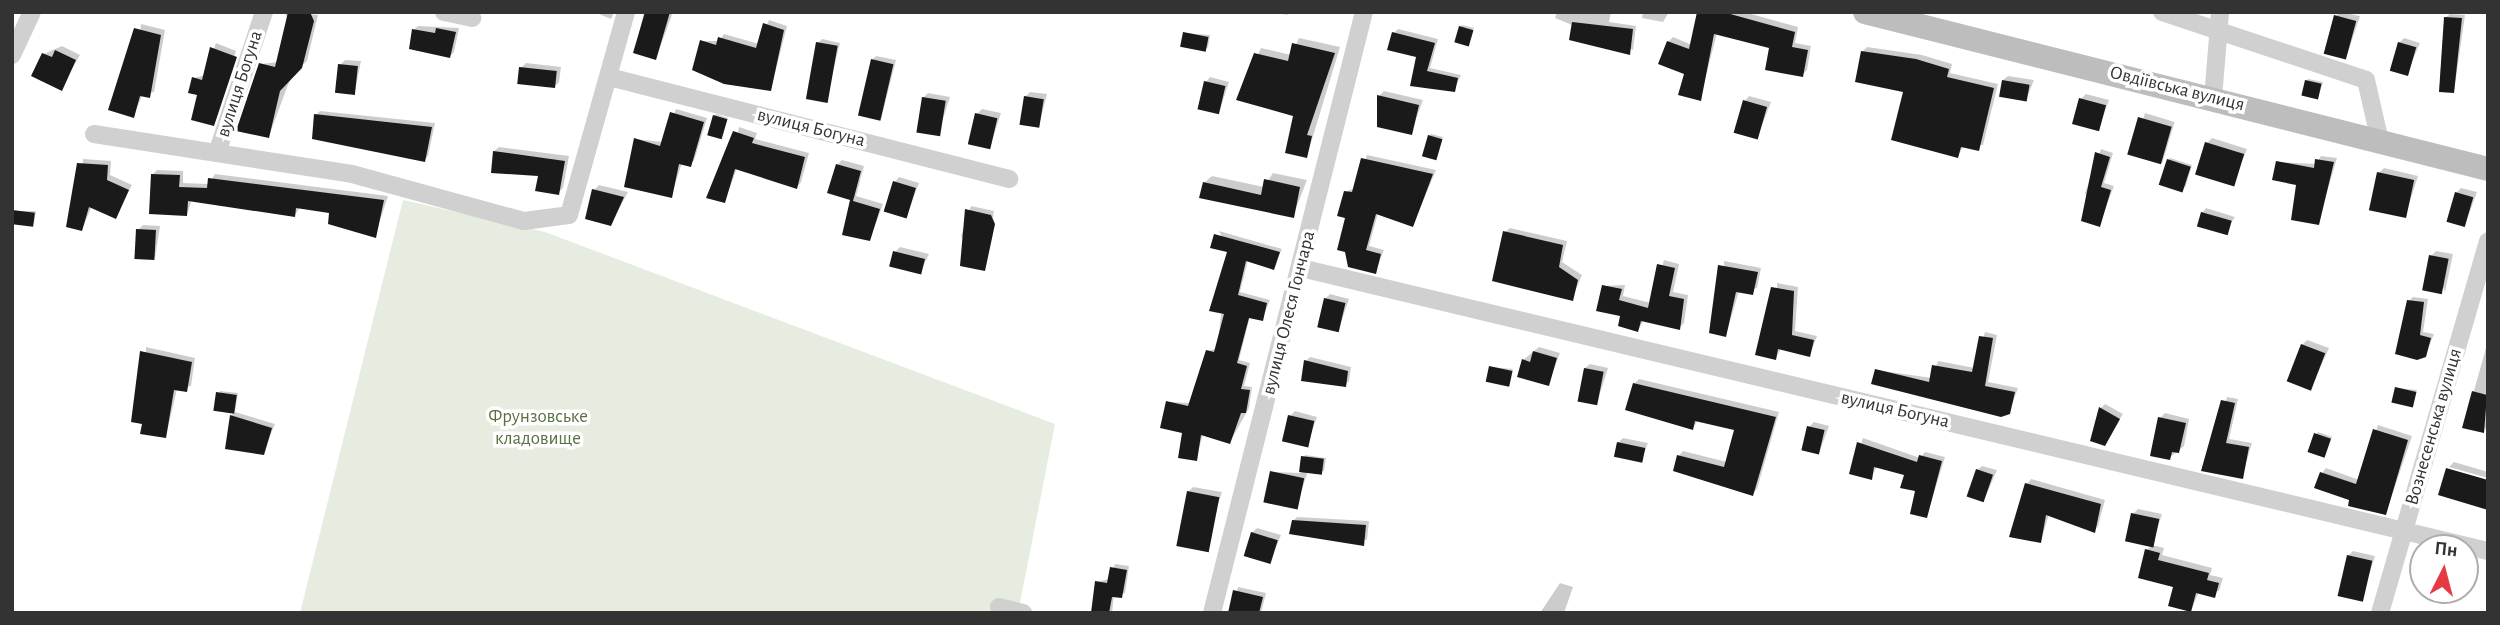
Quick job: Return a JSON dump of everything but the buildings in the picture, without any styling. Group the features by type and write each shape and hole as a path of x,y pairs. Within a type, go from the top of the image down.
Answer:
{"main road":[{"name":"Овдіївська вулиця","path":"1865,12 1921,19 2488,169"}],"street":[{"path":"12,55 33,12"},
{"path":"444,12 472,18"},
{"path":"613,78 626,12"},
{"name":"вулиця Олеся Гончара","path":"1212,613 1364,12"},
{"path":"2162,12 2366,80 2380,141"},
{"path":"2213,98 2220,12"},
{"name":"вулиця Богуна","path":"217,153 262,13"},
{"name":"вулиця Богуна","path":"94,134 352,174 524,221 569,215 613,78 1009,178"},
{"name":"Вознесенська вулиця","path":"2380,613 2488,241"},
{"name":"вулиця Богуна","path":"1301,268 2488,551"},
{"path":"999,607 1023,613"}],"green space":[{"name":"Фрунзовське кладовище","path":"403,200 545,232 1055,424 1018,613 300,613"}]}
